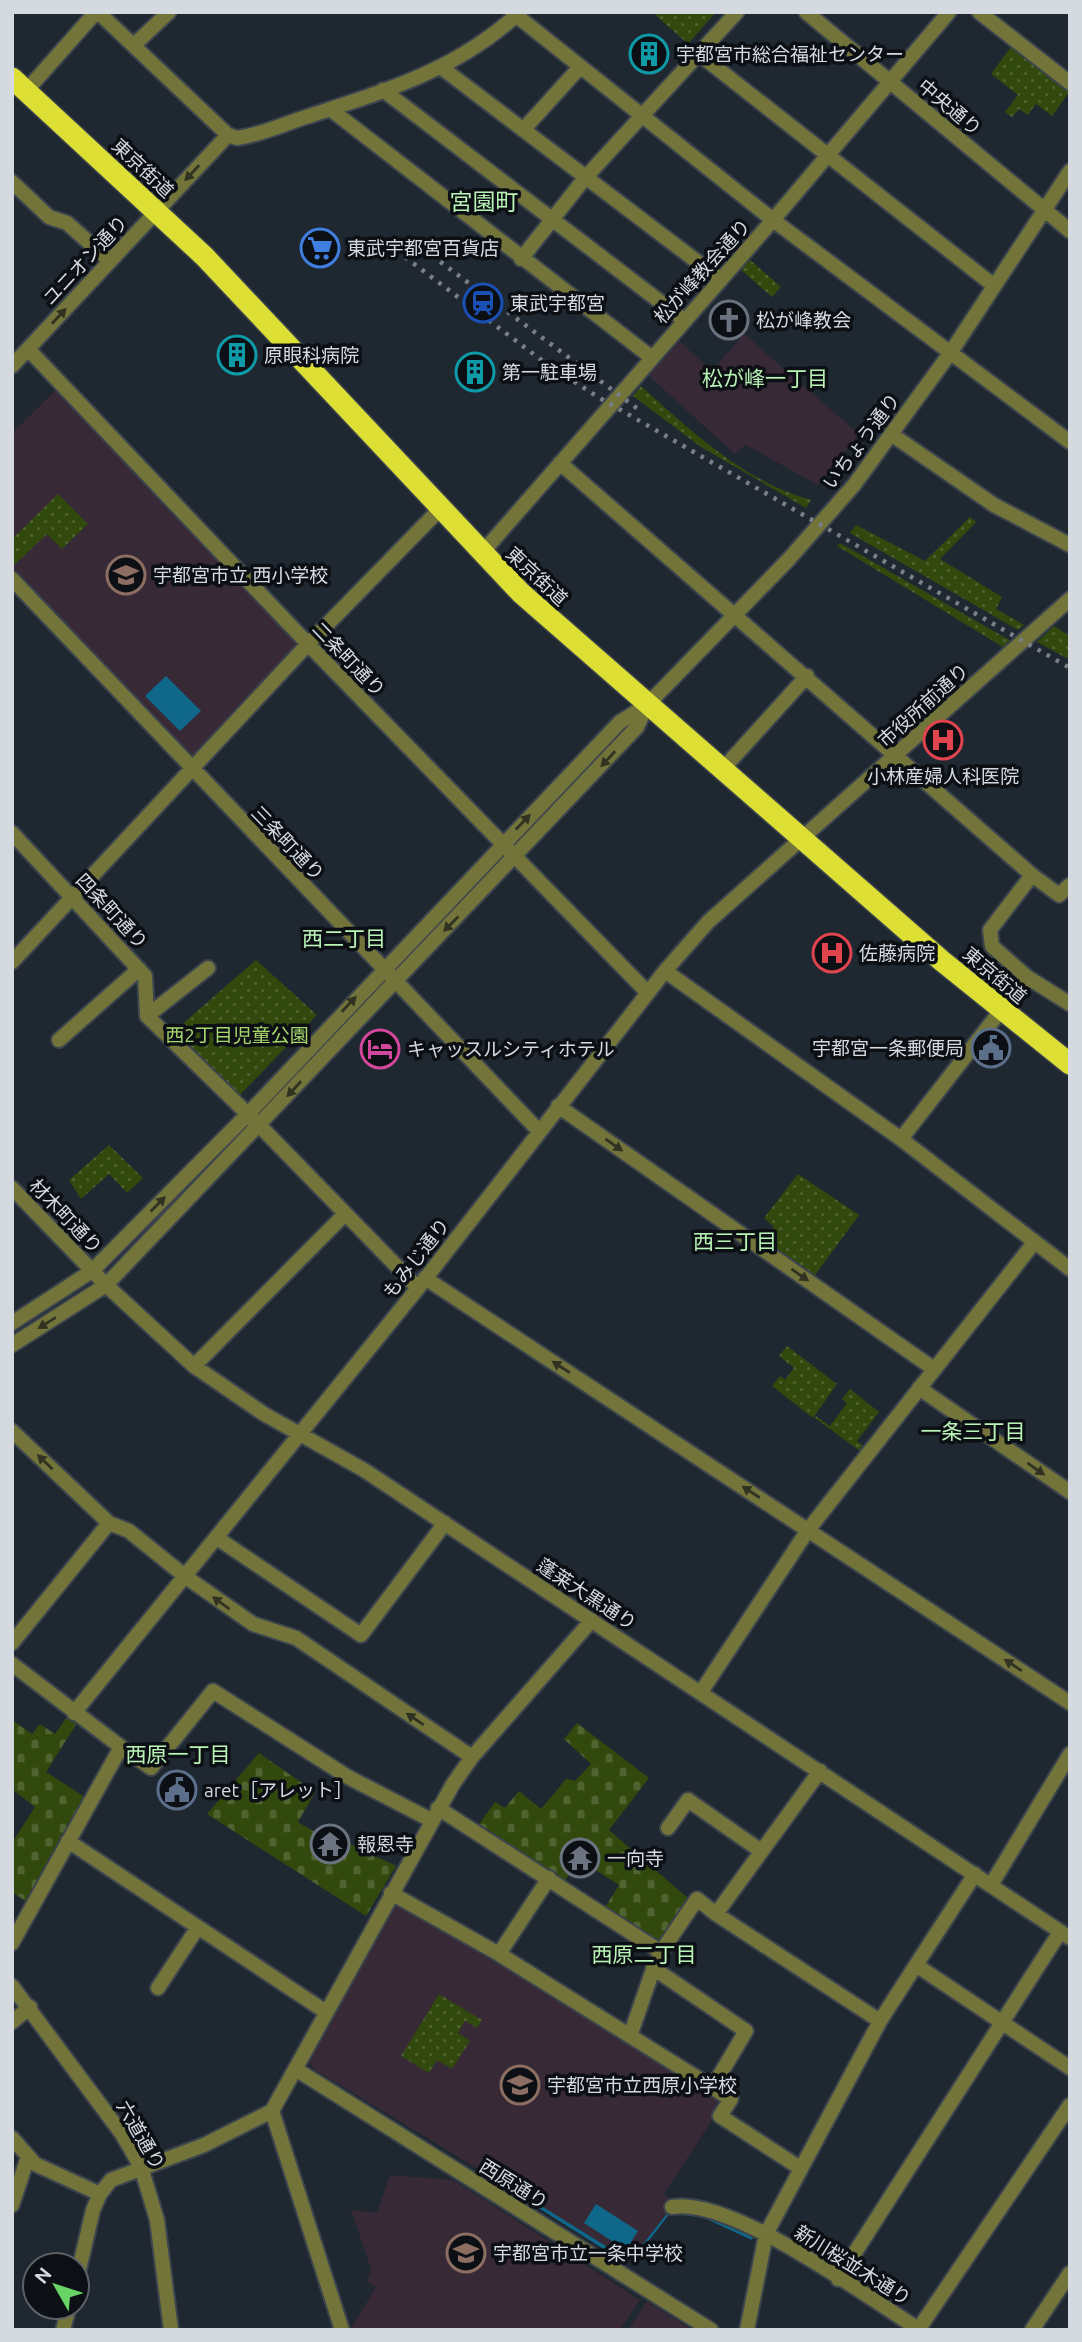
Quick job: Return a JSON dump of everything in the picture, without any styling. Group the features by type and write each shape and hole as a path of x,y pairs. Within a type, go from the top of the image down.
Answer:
{"highway":[{"name":"東京街道","path":"19,85 157,211 283,338 481,554 545,615 1001,1010 1070,1064"}],"street":[{"path":"19,85 97,12 228,135 242,137 330,109 442,68 473,51 516,13 641,117 773,220 1070,442"},
{"path":"134,45 169,12"},
{"path":"521,258 585,178 737,12"},
{"name":"中央通り","path":"806,12 1070,231"},
{"name":"松が峰教会通り","path":"481,554 773,220 949,12"},
{"path":"979,12 1070,83"},
{"path":"699,54 993,285"},
{"path":"523,130 580,67"},
{"path":"442,68 720,279"},
{"path":"383,90 550,221 684,320"},
{"path":"330,109 652,357"},
{"name":"ユニオン通り","path":"12,366 228,135"},
{"name":"いちょう通り","path":"647,705 821,525 951,352 1043,208 1070,171"},
{"path":"12,181 49,217 67,223 110,261"},
{"name":"二条町通り","path":"28,349 308,644 648,993"},
{"path":"891,434 994,506 1070,545"},
{"path":"560,463 1032,875 1059,895 1070,885"},
{"path":"12,962 308,644 440,509"},
{"name":"三条町通り","path":"12,579 538,1130"},
{"name":"市役所前通り","path":"803,840 1070,599"},
{"path":"722,770 807,677"},
{"path":"12,1323 92,1271 247,1115 382,969 626,715 647,705"},
{"path":"12,1345 106,1285 260,1126 396,979 516,858 637,727 647,705"},
{"name":"四条町通り","path":"12,834 145,976 146,1016"},
{"name":"もみじ通り","path":"74,1713 422,1283 538,1130 664,971 708,922 803,840"},
{"path":"1032,875 990,930 992,946 1027,977 1070,1004"},
{"path":"208,968 146,1016 260,1126 345,1214 422,1283 808,1530 1070,1703"},
{"path":"59,1041 139,969"},
{"path":"664,971 901,1139 1033,1244 1070,1269"},
{"path":"901,1139 1027,977"},
{"path":"558,1106 934,1369"},
{"name":"材木町通り","path":"12,1188 92,1271"},
{"path":"194,1366 345,1214"},
{"path":"701,1692 808,1530 1033,1244"},
{"name":"蓬莱大黒通り","path":"92,1271 194,1366 299,1435 364,1469 1065,1935"},
{"path":"919,1388 1070,1492"},
{"path":"12,1430 109,1523 129,1531 186,1577 253,1624 296,1638 472,1757"},
{"path":"15,1634 109,1523"},
{"path":"217,1538 361,1635 445,1523"},
{"path":"84,2251 100,2194 117,2176 204,2145 272,2111 297,2070 435,1814 472,1757 592,1620"},
{"path":"12,1664 151,1768 213,1691 348,1777 435,1814 549,1878 661,1952"},
{"path":"12,1943 121,1747"},
{"path":"991,1885 1070,1754"},
{"path":"716,1914 820,1772"},
{"path":"668,1828 688,1800 761,1851"},
{"path":"68,1841 326,2012"},
{"path":"747,2330 766,2234 880,2021 975,1874"},
{"path":"499,1954 549,1878"},
{"path":"391,1893 499,1954 731,2099 720,2116 800,2168"},
{"path":"630,2036 653,1968 697,1899 880,2021"},
{"path":"158,1988 198,1927"},
{"path":"838,2278 1002,2023 1065,1935"},
{"path":"916,1965 1070,2068"},
{"path":"653,1968 746,2031 712,2088"},
{"name":"六道通り","path":"12,1986 122,2134 141,2167 157,2220 171,2330"},
{"path":"12,2022 30,2007"},
{"name":"西原通り","path":"297,2070 711,2330"},
{"path":"919,2329 1070,2105"},
{"path":"272,2111 342,2330"},
{"path":"12,2138 34,2164 100,2194"},
{"path":"12,2205 28,2157"},
{"name":"新川桜並木通り","path":"672,2207 683,2205 717,2213 766,2234 919,2329"},
{"path":"1032,2330 1070,2273"}],"shaded area":[{"path":"744,334 859,434 818,485 746,445 735,454 649,376 679,341 712,371"},
{"name":"宇都宮市立 西小学校","path":"57,389 299,641 299,648 192,758 12,571 12,433"},
{"name":"宇都宮市立西原小学校","path":"396,1903 725,2100 664,2194 674,2201 669,2211 636,2253 617,2253 315,2070 309,2062"},
{"name":"宇都宮市立一条中学校","path":"390,2175 453,2180 640,2300 620,2330 350,2330 376,2287 367,2281 371,2269 351,2210 377,2213"},
{"path":"647,2301 692,2330 628,2330"}],"green space":[{"path":"652,12 716,12 688,44"},
{"path":"1011,47 1070,91 1052,116 1036,104 1028,115 1019,109 1012,117 1005,112 1018,95 991,74"},
{"path":"749,259 781,287 772,297 740,269"},
{"path":"641,386 741,468 787,492 811,500 806,508 701,447 633,396"},
{"path":"58,494 88,524 62,549 47,534 12,567 12,539"},
{"path":"970,517 976,522 940,559 1002,597 996,609 1024,625 1018,630 850,533 856,525 925,561"},
{"path":"840,543 1011,641 1003,647 837,546"},
{"path":"1054,626 1070,636 1070,660 1037,642"},
{"name":"西2丁目児童公園","path":"256,960 317,1015 238,1097 172,1033"},
{"path":"109,1145 143,1178 127,1193 109,1174 81,1199 69,1180"},
{"path":"798,1174 859,1215 815,1275 764,1240 774,1227 764,1218"},
{"path":"787,1346 837,1384 813,1418 772,1386 780,1376 785,1380 794,1368 779,1356"},
{"path":"850,1389 879,1412 857,1441 867,1449 864,1454 815,1418 816,1416 830,1426 847,1403 842,1399"},
{"path":"68,1716 77,1723 46,1772 85,1797 27,1902 12,1892 12,1843 35,1807 12,1789 12,1720 32,1734 40,1724 55,1734"},
{"name":"一向寺","path":"577,1723 649,1778 609,1830 689,1899 656,1947 602,1912 619,1885 580,1860 561,1886 475,1830 495,1802 505,1808 519,1791 541,1809 566,1779 575,1781 591,1764 564,1739"},
{"path":"259,1753 315,1792 298,1822 335,1844 348,1843 396,1866 366,1916 207,1814"},
{"path":"439,1994 482,2020 477,2028 465,2021 458,2033 470,2041 452,2069 437,2060 429,2073 401,2056"}],"water":[{"path":"166,676 201,711 180,731 145,696"},
{"path":"485,2171 617,2253 636,2253 669,2211 704,2215 753,2236 752,2240 704,2218 670,2213 638,2255 618,2258 483,2173"},
{"path":"596,2204 638,2231 626,2250 584,2223"}],"railway":[{"path":"415,243 642,412"},
{"path":"405,257 544,362 598,397 1070,668"}],"place":[{"name":"宇都宮市総合福祉センター","path":"649,54"},
{"name":"東武宇都宮百貨店","path":"320,248"},
{"name":"東武宇都宮","path":"483,303"},
{"name":"松が峰教会","path":"729,320"},
{"name":"原眼科病院","path":"237,355"},
{"name":"第一駐車場","path":"475,372"},
{"name":"宇都宮市立 西小学校","path":"126,575"},
{"name":"小林産婦人科医院","path":"943,740"},
{"name":"佐藤病院","path":"832,953"},
{"name":"宇都宮一条郵便局","path":"991,1048"},
{"name":"キャッスルシティホテル","path":"380,1049"},
{"name":"aret［アレット］","path":"177,1790"},
{"name":"報恩寺","path":"330,1844"},
{"name":"一向寺","path":"580,1858"},
{"name":"宇都宮市立西原小学校","path":"520,2085"},
{"name":"宇都宮市立一条中学校","path":"466,2253"}],"district":[{"name":"宮園町","path":"484,202"},
{"name":"松が峰一丁目","path":"765,379"},
{"name":"西二丁目","path":"344,939"},
{"name":"西三丁目","path":"735,1242"},
{"name":"一条三丁目","path":"973,1432"},
{"name":"西原一丁目","path":"178,1755"},
{"name":"西原二丁目","path":"644,1955"}]}
